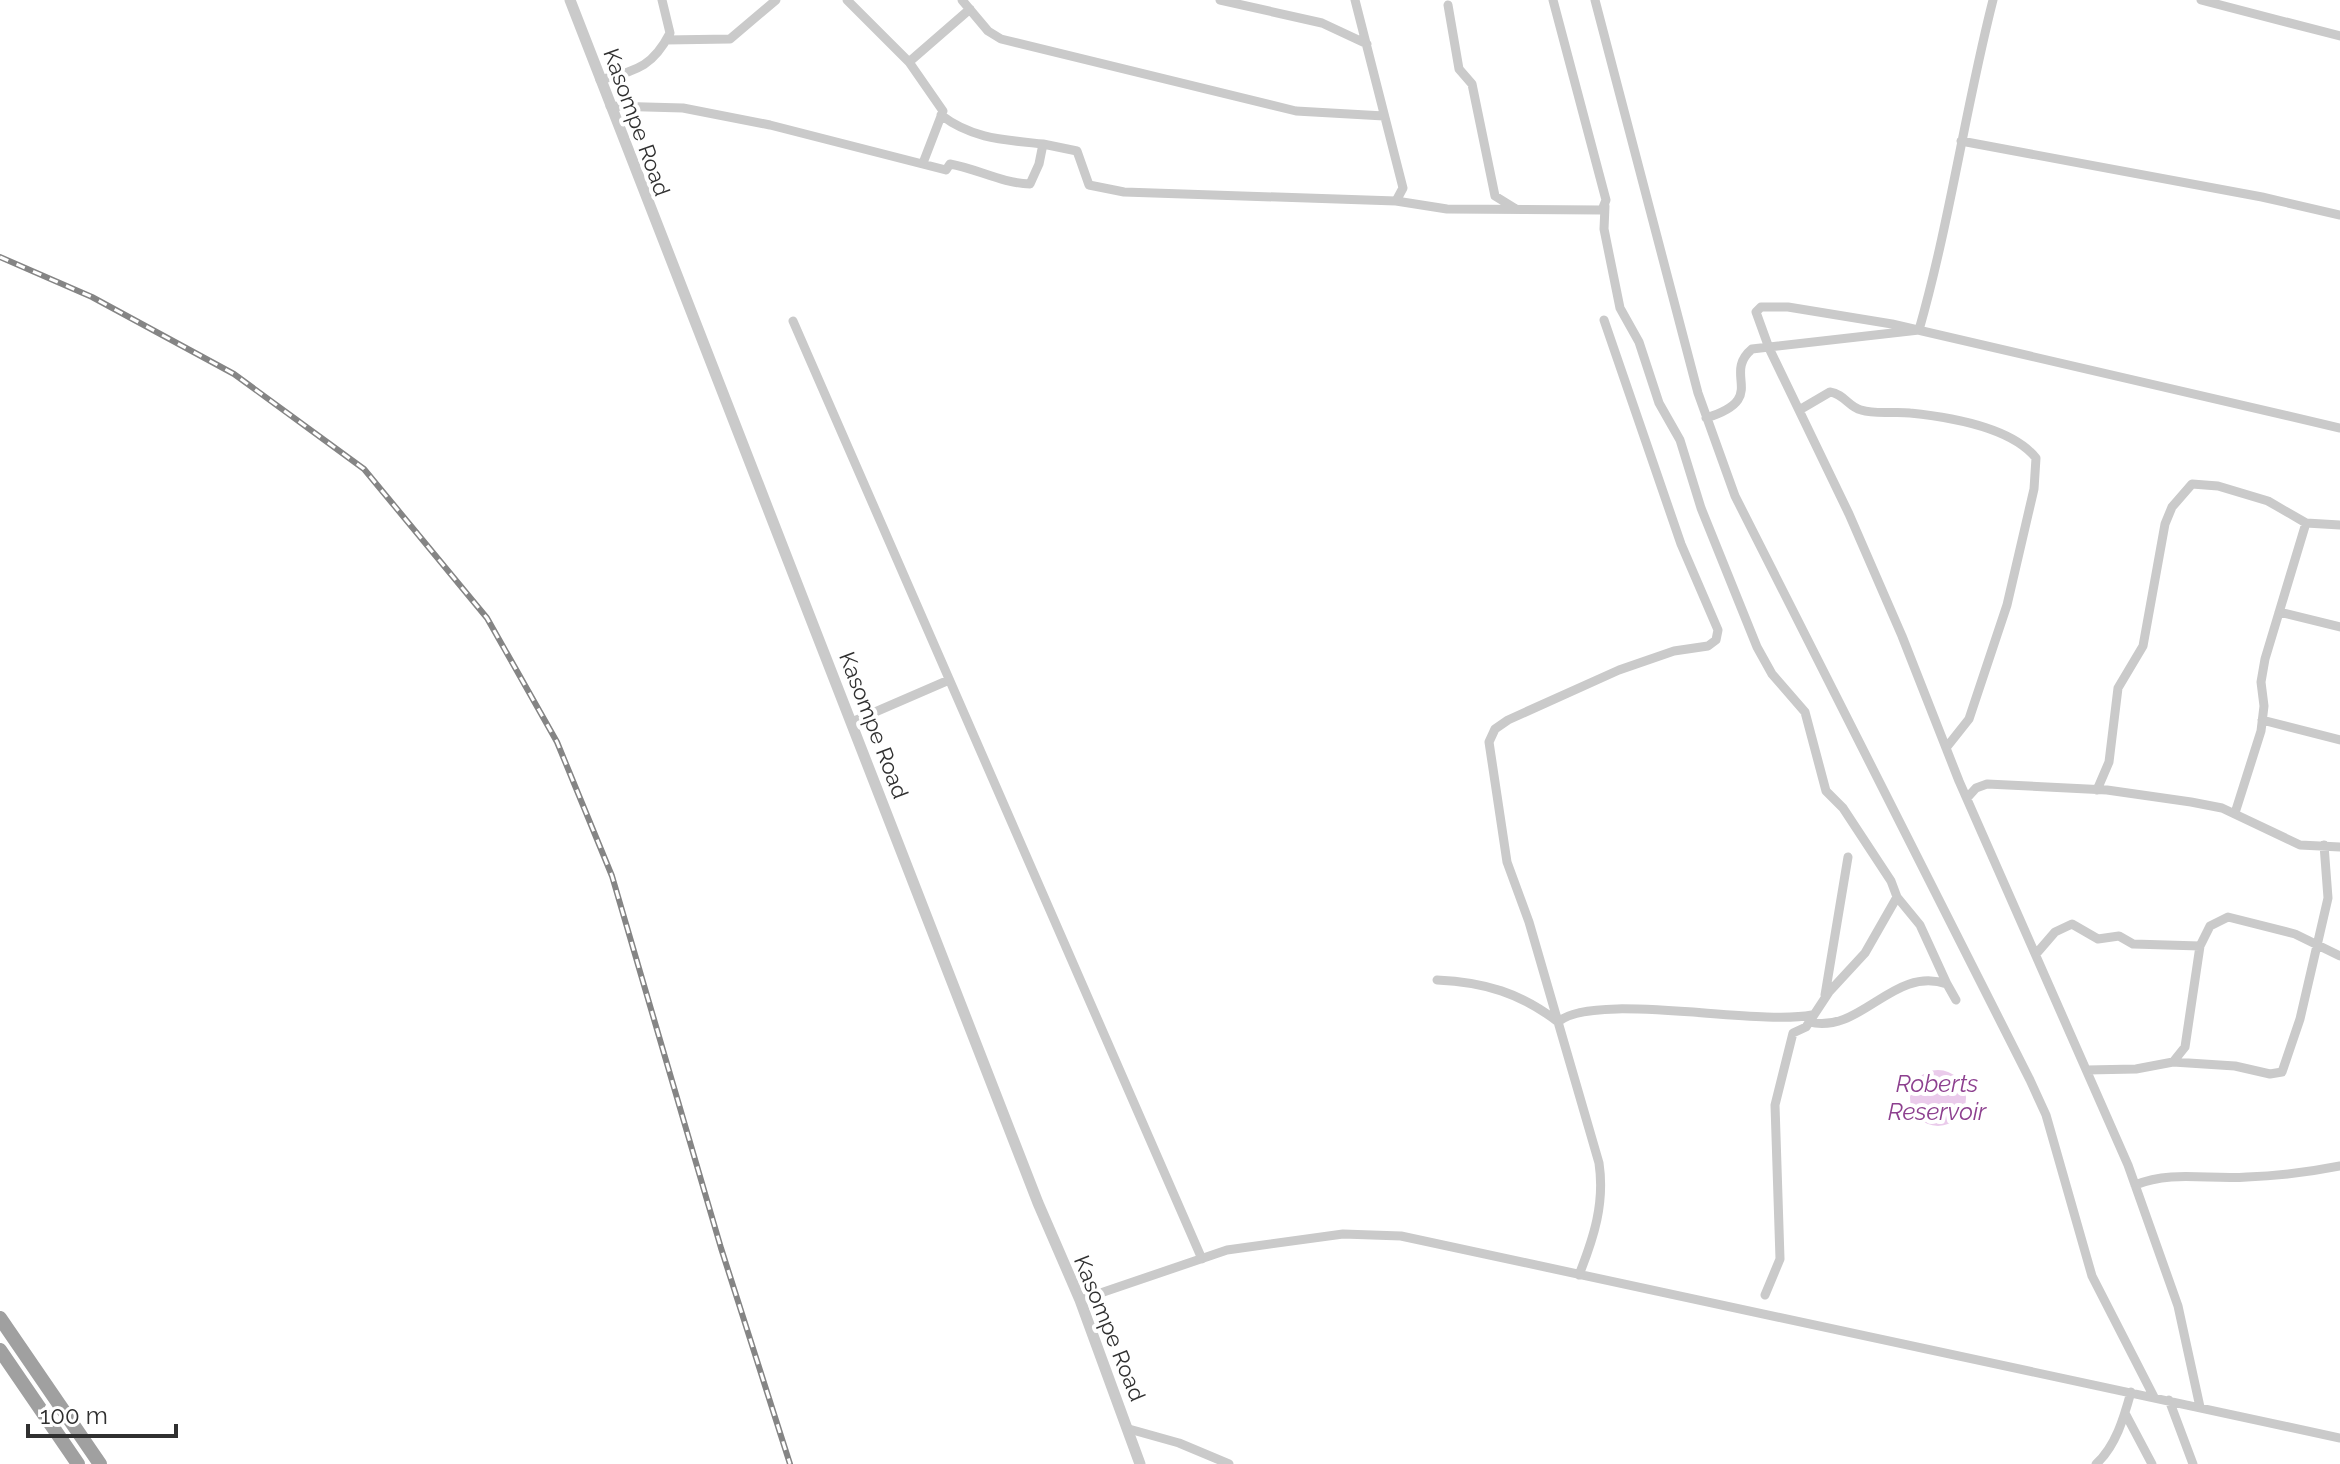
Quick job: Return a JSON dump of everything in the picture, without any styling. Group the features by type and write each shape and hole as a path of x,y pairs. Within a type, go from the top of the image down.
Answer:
{"highway":[{"path":"0,1318 100,1464"},
{"path":"0,1350 78,1464"}],"street":[{"name":"Kasompe Road","path":"570,0 1033,1190 1080,1300 1140,1464"},
{"path":"600,80 652,61 666,40 669,23 662,0"},
{"path":"666,40 730,39 776,0"},
{"path":"847,0 909,62 942,107 923,163"},
{"path":"962,0 988,31 1001,39 1296,111 1384,116"},
{"path":"1220,0 1322,23 1367,44"},
{"path":"1355,0 1403,188 1396,201"},
{"path":"1553,0 1599,169 1605,206 1604,229 1620,308 1639,342 1659,403 1680,440 1701,508 1757,647 1772,674 1800,702 1826,791 1849,817 1891,881 1897,897 1907,905 1920,925 1956,1000"},
{"path":"1595,0 1706,418 1735,496 2030,1080 2046,1115 2092,1276 2154,1397"},
{"path":"1919,330 1954,195 1961,141 1993,0"},
{"path":"2201,0 2340,36"},
{"path":"1448,5 1459,69 1472,84 1495,196 1519,211"},
{"path":"909,62 970,9"},
{"path":"610,106 683,108 946,170 950,164 988,177 1030,184 1043,144"},
{"path":"941,115 960,129 986,138 1077,151 1089,185 1124,192 1396,201 1447,209 1593,213 1605,206"},
{"path":"1961,141 2262,197 2340,215"},
{"path":"2200,1407 2178,1306 2135,1185 1967,798 1897,622 1801,409 1757,320 1761,307 1813,310 1919,330 2340,428"},
{"path":"1579,1275 1597,1226 1603,1190 1599,1163 1507,862 1489,742 1495,729 1508,720 1619,670 1674,651 1708,646 1716,640 1718,630 1681,544 1604,320"},
{"path":"793,321 1202,1259"},
{"path":"1706,418 1733,408 1740,393 1740,371 1746,354 1752,349 1919,330"},
{"path":"1801,409 1830,392 1841,394 1858,410 1908,413 1984,430 2027,447 2036,458 2034,489 2007,605 1969,719 1946,748"},
{"path":"2097,790 2109,762 2118,688 2143,646 2165,524 2183,492 2192,484 2218,486 2268,501 2306,523 2340,525"},
{"path":"2235,813 2262,720 2261,682 2306,523"},
{"path":"2279,612 2340,627"},
{"path":"852,722 949,680"},
{"path":"2262,720 2340,740"},
{"path":"1967,798 1976,788 1987,784 2097,790 2191,802 2235,813 2300,845 2340,847"},
{"path":"2087,1070 2136,1069 2173,1062 2235,1066 2270,1074 2282,1072 2300,1019 2328,898 2324,845"},
{"path":"1825,996 1848,857"},
{"path":"1765,1295 1780,1259 1781,1210 1774,1129 1778,1086 1793,1033 1806,1027 1825,996 1865,953 1897,897"},
{"path":"2173,1062 2185,1047 2200,946 2210,926 2228,917 2295,934 2340,956"},
{"path":"2036,954 2055,932 2072,924 2098,939 2119,936 2133,944 2200,946"},
{"path":"1558,1022 1568,1013 1642,1007 1762,1019 1811,1019 1820,1025 1841,1020 1920,978 1947,984"},
{"path":"1437,980 1474,981 1515,994 1558,1022"},
{"path":"2135,1185 2151,1179 2193,1175 2247,1177 2340,1166"},
{"path":"1080,1300 1202,1259 1265,1243 1343,1234 1387,1236 1444,1243 1579,1275 2340,1438"},
{"path":"2096,1464 2110,1447 2131,1392"},
{"path":"2169,1400 2193,1464"},
{"path":"2125,1413 2152,1464"},
{"path":"1129,1429 1229,1464"}],"water":[{"name":"Roberts Reservoir","path":"1938,1070 1958,1078 1966,1098 1958,1118 1938,1126 1918,1118 1910,1098 1918,1078"}],"railway":[{"path":"0,257 92,297 234,374 364,469 487,618 557,742 612,876 721,1248 790,1464"}]}
